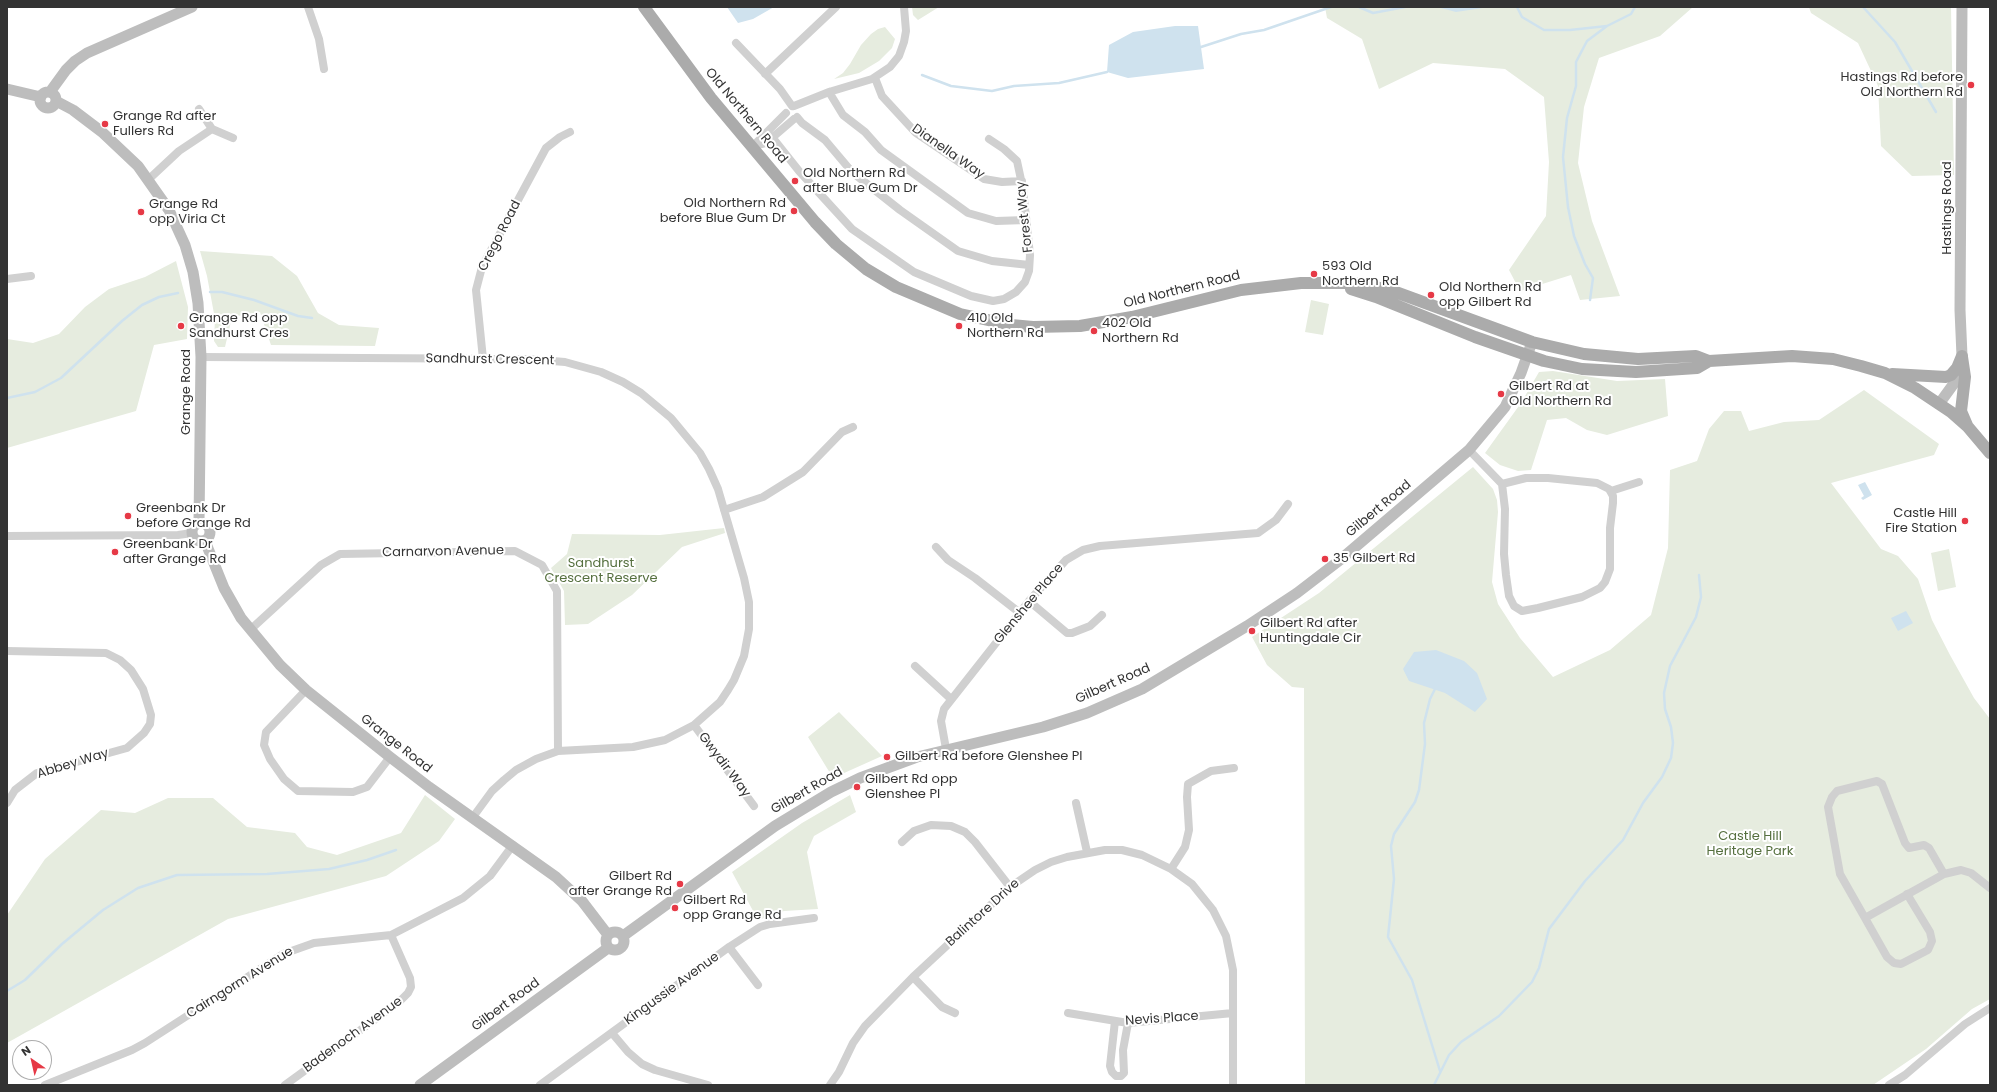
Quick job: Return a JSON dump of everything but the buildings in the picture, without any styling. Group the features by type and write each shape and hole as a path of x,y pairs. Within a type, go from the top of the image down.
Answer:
{"main road":[{"path":"49,97 66,70 75,61 87,53 192,7"},
{"name":"Old Northern Road","path":"644,7 711,98 836,244 866,269 896,288 960,314 1033,327 1080,326 1132,317 1241,290 1270,285 1354,283 1390,290 1532,342 1584,354 1620,359 1656,359 1696,356 1709,361 1792,356 1833,359 1885,373 1915,388 1951,412 1968,427 1990,453"},
{"name":"Hastings Road","path":"1939,404 1955,382 1962,356 1960,310 1962,7"},
{"name":"Grange Road","path":"7,89 49,97 73,110 111,140 149,179 172,216 185,245 193,272 198,303 202,357 199,523"},
{"name":"Old Northern Road","path":"1333,283 1382,299 1527,356 1582,369 1618,372 1653,372 1697,368 1709,361"},
{"name":"Gilbert Road","path":"623,936 770,830 816,800 860,778 917,757 1043,727 1088,713 1142,689 1247,626 1296,593 1340,560 1469,450 1505,407 1521,373 1532,342"},
{"path":"1885,373 1946,377 1951,375 1957,368 1962,356"},
{"path":"1962,356 1965,377 1961,411 1968,427"},
{"path":"199,523 206,524 211,530 210,537 204,541 196,540 192,533 193,527 199,523"},
{"name":"Grange Road","path":"204,541 224,588 250,630 280,665 306,690 390,757 556,877 577,896 594,915 608,935"},
{"path":"616,932 623,936 624,944 620,949 613,951 608,948 605,940 608,935 616,932"},
{"name":"Gilbert Road","path":"420,1085 608,948"}],"street":[{"path":"308,7 320,39 324,69"},
{"path":"765,74 836,7"},
{"path":"753,146 792,110 829,92 875,78 890,68 901,51 906,31 904,7"},
{"path":"736,43 780,89 792,110 802,123 825,140 852,172 900,210 958,251 992,261 1029,265"},
{"name":"Dianella Way","path":"875,78 882,96 916,133 984,179 1002,182 1022,181"},
{"path":"829,92 843,115 865,132 881,150 968,213 996,221 1026,220"},
{"path":"199,109 212,129 233,138"},
{"path":"753,146 766,143 792,110"},
{"path":"149,179 179,151 212,129"},
{"name":"Crego Road","path":"484,360 476,290 482,267 546,148 560,137 570,132"},
{"name":"Forest Way","path":"772,137 799,171 852,229 876,247 914,272 978,298 993,301 1004,299 1016,292 1025,282 1029,265 1022,181 1017,161 989,139"},
{"path":"7,279 31,276"},
{"name":"Sandhurst Crescent","path":"202,357 484,360 527,359 565,362 601,372 641,393 671,418 700,453 718,489 744,578 749,602 749,629 744,656 734,680 720,702 694,725 665,740 648,745 558,751 536,759 516,770 492,791 473,817"},
{"path":"724,510 763,497 803,472 842,432 853,427"},
{"path":"1469,450 1502,484 1505,509 1504,554 1506,575 1511,601 1516,608 1522,611 1582,597 1594,592 1605,582 1610,569 1610,528 1613,503 1611,492 1597,483 1564,479 1526,478 1502,484"},
{"path":"1611,492 1639,482"},
{"name":"Glenshee Place","path":"946,749 941,720 944,709 1029,601 1060,565 1082,550 1100,546 1258,533 1276,520 1288,504"},
{"path":"7,536 178,535 192,533"},
{"path":"936,547 948,560 975,578 1020,613"},
{"name":"Carnarvon Avenue","path":"250,630 321,565 340,554 515,551 542,565 557,591 558,751"},
{"path":"1029,601 1067,633 1072,634 1090,626 1102,615"},
{"name":"Abbey Way","path":"7,651 106,653 120,660 130,670 143,689 151,715 150,724 144,733 127,748 37,773 15,790 7,804"},
{"path":"915,666 951,699"},
{"path":"306,690 275,720 266,732 264,745 270,759 284,779 298,791 353,792 367,787 390,757"},
{"name":"Gwydir Way","path":"694,725 754,806"},
{"path":"1171,868 1185,847 1189,830 1187,797 1188,784 1212,771 1234,768"},
{"path":"1907,894 1930,932 1932,941 1928,950 1901,964 1894,963 1888,957 1840,874 1828,806 1832,797 1837,791 1877,781 1882,784 1905,843 1909,848 1924,845 1929,848 1944,874"},
{"path":"1076,803 1087,852"},
{"path":"902,842 914,830 931,825 951,826 965,832 975,842 1010,887"},
{"name":"Cairngorm Avenue","path":"45,1085 139,1047 283,954 314,943 391,935 472,892 490,876 513,845"},
{"name":"Balintore Drive","path":"830,1085 839,1072 853,1043 865,1026 913,977 1010,887 1035,870 1051,862 1087,852 1122,850 1142,855 1171,868 1192,884 1213,910 1226,936 1233,970 1233,1085"},
{"path":"1865,918 1944,874 1960,870 1971,873 1990,888"},
{"name":"Kingussie Avenue","path":"540,1085 729,947 760,927 770,924 814,918"},
{"name":"Badenoch Avenue","path":"285,1085 399,1002 408,993 410,978 391,935"},
{"path":"729,947 758,984"},
{"path":"913,977 942,1007 955,1013"},
{"path":"1889,1085 1905,1075 1965,1024 1990,1008"},
{"name":"Nevis Place","path":"1068,1013 1128,1022 1233,1013"},
{"path":"1115,1021 1110,1066 1112,1072 1116,1076 1121,1076 1124,1073 1123,1050 1128,1022"},
{"path":"612,1033 628,1052 642,1064 655,1070 708,1085"}],"green space":[{"path":"912,7 939,7 918,20 913,15"},
{"path":"1325,7 1693,7 1660,36 1599,58 1584,107 1578,163 1592,221 1620,296 1580,300 1571,275 1520,291 1509,270 1546,216 1549,162 1544,97 1505,69 1433,63 1379,89 1362,39 1327,18"},
{"path":"1809,7 1951,7 1954,175 1912,176 1881,146 1878,86 1858,43 1811,13"},
{"path":"885,27 895,39 892,48 879,61 859,73 834,79 843,73 861,45 871,34 878,29"},
{"path":"200,251 272,256 297,276 318,313 339,325 379,328 375,346 271,345 260,312 232,317 225,347 218,347 214,341 215,319 207,276"},
{"path":"176,261 188,307 187,339 154,345 136,411 7,448 7,339 33,343 59,334 85,307 109,289 145,277"},
{"path":"1311,300 1329,304 1323,335 1305,332"},
{"path":"1553,371 1617,381 1665,379 1668,416 1607,435 1587,430 1566,418 1547,420 1531,470 1518,471 1500,465 1485,453 1521,403 1539,372"},
{"name":"Castle Hill Heritage Park","path":"1864,390 1939,444 1934,455 1831,483 1881,549 1898,556 1918,579 1932,620 1950,655 1974,698 1990,719 1990,999 1972,1009 1926,1049 1873,1085 1305,1085 1304,688 1292,687 1267,665 1252,637 1319,593 1473,467 1493,489 1497,500 1498,512 1492,582 1498,604 1520,638 1553,677 1610,650 1651,615 1668,548 1670,470 1697,461 1709,429 1724,411 1741,411 1749,431 1784,422 1819,420"},
{"name":"Sandhurst Crescent Reserve","path":"724,528 725,533 682,547 632,595 588,624 565,625 564,591 551,568 567,554 572,534 660,535"},
{"path":"1949,549 1956,587 1938,591 1931,553"},
{"path":"839,712 882,756 833,778 808,737"},
{"path":"425,795 455,819 439,841 386,876 228,919 7,1043 7,915 45,859 101,810 135,813 168,798 213,798 247,827 295,833 307,847 337,855 401,833"},
{"path":"850,795 856,812 814,836 807,852 818,909 784,911 758,920 732,872 802,823"}],"water":[{"path":"727,7 774,7 753,19 738,23"},
{"path":"1437,7 1489,7 1456,12"},
{"path":"1175,26 1198,26 1204,69 1128,78 1107,72 1109,45 1133,32"},
{"path":"1865,482 1872,495 1863,500 1861,498 1864,496 1858,485"},
{"path":"1906,611 1913,623 1898,631 1891,618"},
{"path":"1436,650 1464,661 1477,673 1487,699 1475,712 1445,693 1409,681 1403,669 1414,652"}],"waterway":[{"path":"1201,47 1241,34 1264,30 1331,7"},
{"path":"1359,7 1373,13 1405,7"},
{"path":"1517,7 1522,17 1544,30 1570,30 1607,26"},
{"path":"1590,300 1593,278 1585,264 1574,236 1568,207 1563,157 1567,118 1576,86 1576,62 1587,41 1607,26 1631,14 1635,7"},
{"path":"1863,7 1895,42 1936,112"},
{"path":"922,75 951,86 992,91 1014,86 1059,83 1107,72"},
{"path":"210,292 222,292 254,300 298,316 312,318"},
{"path":"7,398 35,392 61,378 122,321 142,305 159,297 178,293"},
{"path":"1434,1085 1449,1055 1461,1042 1499,1016 1532,982 1539,968 1549,929 1585,881 1623,840 1643,803 1662,777 1671,758 1673,743 1671,727 1665,709 1664,693 1670,666 1696,617 1701,597 1699,575"},
{"path":"1435,689 1430,699 1424,723 1425,744 1419,790 1415,802 1394,834 1391,846 1394,879 1388,937 1412,980 1440,1071"},
{"path":"7,991 25,980 62,944 103,910 138,888 177,875 267,874 329,869 367,860 396,850"}],"place":[{"name":"Hastings Rd before Old Northern Rd","path":"1971,85"},
{"name":"Grange Rd after Fullers Rd","path":"105,124"},
{"name":"Old Northern Rd after Blue Gum Dr","path":"795,181"},
{"name":"Old Northern Rd before Blue Gum Dr","path":"794,211"},
{"name":"Grange Rd opp Viria Ct","path":"141,212"},
{"name":"593 Old Northern Rd","path":"1314,274"},
{"name":"Old Northern Rd opp Gilbert Rd","path":"1431,295"},
{"name":"Grange Rd opp Sandhurst Cres","path":"181,326"},
{"name":"410 Old Northern Rd","path":"959,326"},
{"name":"402 Old Northern Rd","path":"1094,331"},
{"name":"Gilbert Rd at Old Northern Rd","path":"1501,394"},
{"name":"Greenbank Dr before Grange Rd","path":"128,516"},
{"name":"Castle Hill Fire Station","path":"1965,521"},
{"name":"Greenbank Dr after Grange Rd","path":"115,552"},
{"name":"35 Gilbert Rd","path":"1325,559"},
{"name":"Gilbert Rd after Huntingdale Cir","path":"1252,631"},
{"name":"Gilbert Rd before Glenshee Pl","path":"887,757"},
{"name":"Gilbert Rd opp Glenshee Pl","path":"857,787"},
{"name":"Gilbert Rd after Grange Rd","path":"680,884"},
{"name":"Gilbert Rd opp Grange Rd","path":"675,908"}]}
